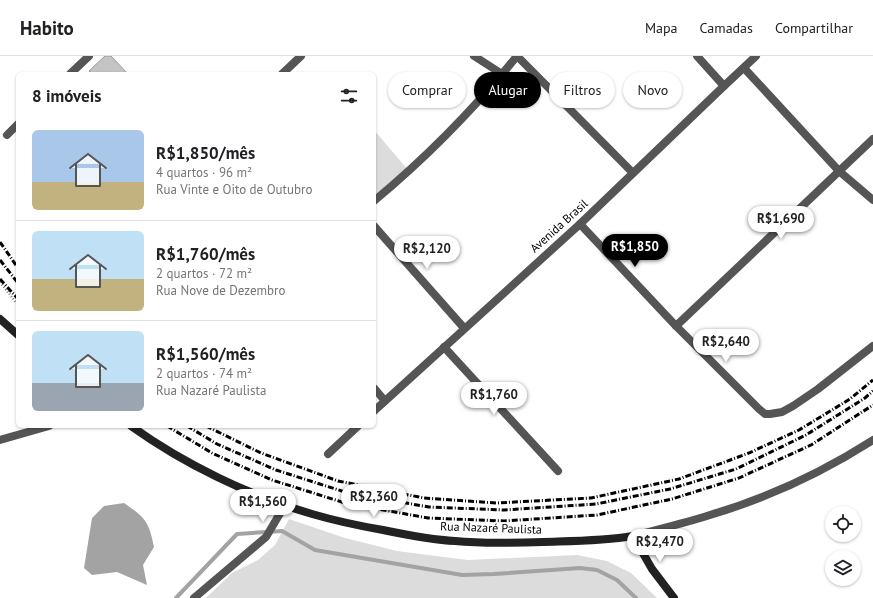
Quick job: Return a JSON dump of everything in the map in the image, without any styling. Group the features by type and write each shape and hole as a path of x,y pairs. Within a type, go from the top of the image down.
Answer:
{"main road":[{"path":"0,319 16,333"},
{"name":"Rua Nazaré Paulista","path":"134,428 187,462 230,483 313,515 358,526 455,542 506,543 599,541 633,536"},
{"path":"633,536 652,569 674,598"}],"street":[{"path":"72,72 88,56"},
{"path":"284,72 300,56"},
{"path":"474,56 499,72"},
{"path":"504,72 517,56 633,173"},
{"path":"697,56 724,86"},
{"name":"Avenida Brasil","path":"376,409 580,224 756,56"},
{"path":"744,68 839,171 873,200"},
{"path":"376,199 422,159 474,106"},
{"path":"7,135 16,126"},
{"path":"676,326 873,139"},
{"path":"580,224 676,326 758,410 765,414 782,412 793,406 818,389 873,346"},
{"path":"376,228 464,328"},
{"path":"444,347 558,471"},
{"path":"376,390 385,401"},
{"path":"0,440 42,428"},
{"path":"328,454 356,428"},
{"path":"633,536 711,515 757,498 842,459 873,440"},
{"path":"194,598 266,537 285,505"}],"path":[{"path":"0,282 16,302"}],"shaded area":[{"path":"376,132 408,170 376,196"},
{"path":"124,503 142,517 150,532 154,547 143,565 147,585 117,572 92,575 84,568 92,518 104,506"},
{"path":"289,519 345,538 397,551 468,560 577,555 607,561 631,573 657,598 206,598 232,573 258,560 275,545"}],"building":[{"path":"105,56 111,56 126,72 90,72 89,71"}],"waterway":[{"path":"176,598 237,534 282,531 315,550 462,575 580,568 597,570 617,580 636,598"}],"railway":[{"path":"0,242 16,265"},
{"path":"0,260 16,280"},
{"path":"0,279 16,297"},
{"path":"210,428 261,453 338,481 424,498 496,503 591,498 679,479 749,453 799,430 850,399 873,380"},
{"path":"190,428 217,444 276,470 348,493 429,507 504,510 596,504 670,489 736,469 806,435 865,398 873,391"},
{"path":"170,428 212,453 272,480 345,503 428,518 504,521 597,515 672,499 739,478 811,445 873,405"}]}
